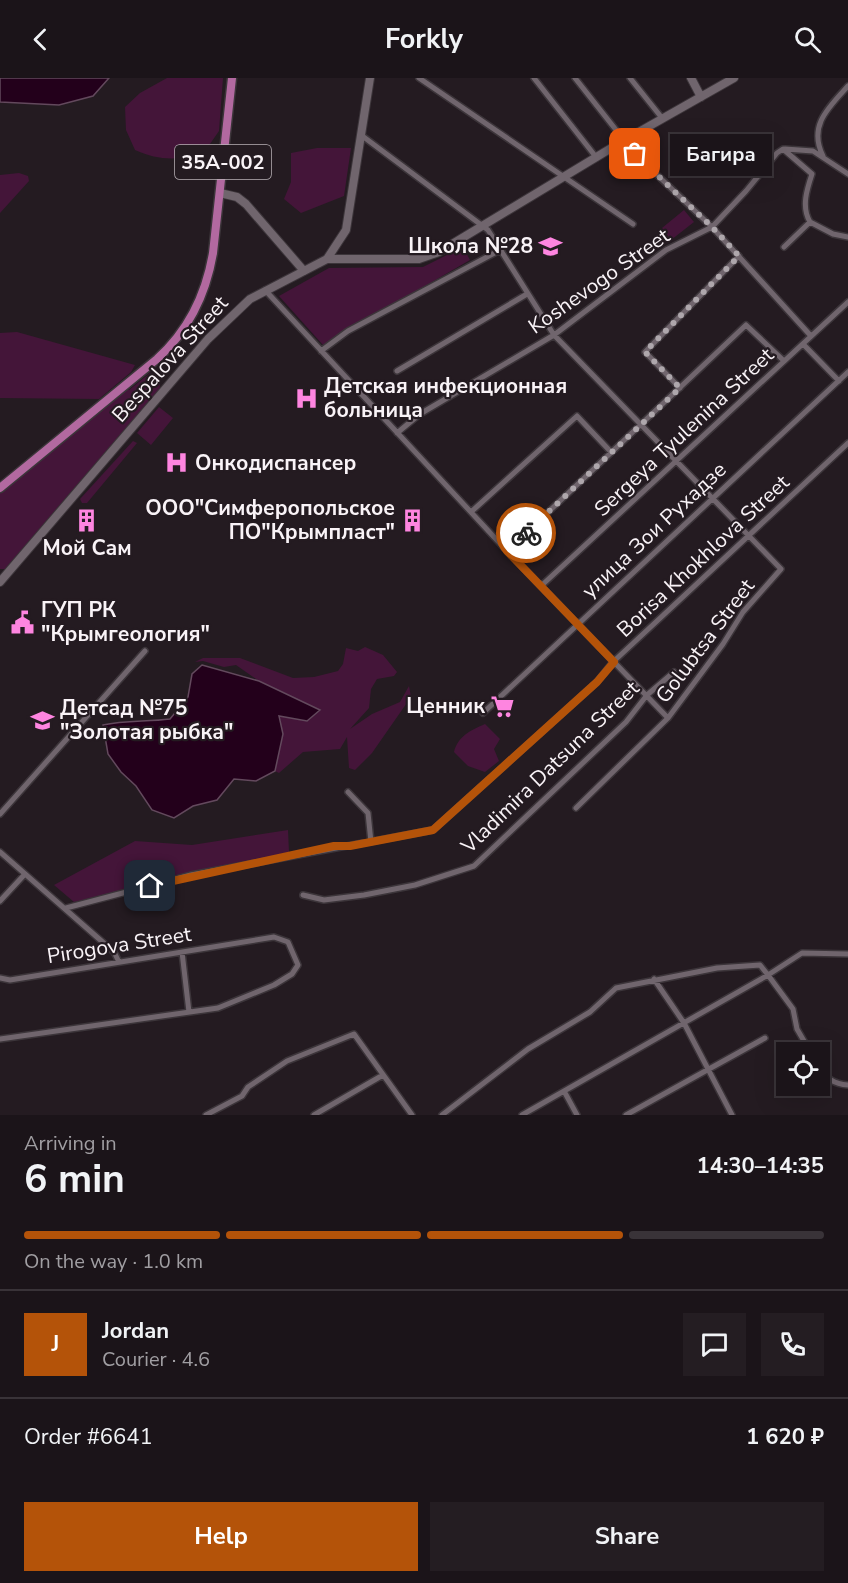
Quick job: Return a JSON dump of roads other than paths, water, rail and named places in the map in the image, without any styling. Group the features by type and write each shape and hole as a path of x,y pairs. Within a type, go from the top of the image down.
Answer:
{"main road":[{"name":"35А-002","path":"0,488 157,359 176,339 196,308 207,281 220,193 232,78"},
{"path":"327,259 348,222 370,78"},
{"path":"691,78 701,97"},
{"name":"Bespalova Street","path":"0,582 208,339 236,310 265,290 327,259 419,259 439,252 623,141 734,78"},
{"path":"220,193 237,197 246,204 304,271"},
{"path":"335,247 335,255 339,259"}],"street":[{"path":"418,78 566,176 633,224"},
{"path":"534,78 596,158"},
{"path":"575,78 623,141 712,227 811,336"},
{"path":"630,78 662,118"},
{"path":"824,156 816,141 819,124 848,86"},
{"path":"361,135 488,230 554,335 750,535"},
{"path":"783,149 813,151 824,156 848,174"},
{"path":"783,149 812,174 806,201 810,222"},
{"name":"Koshevogo Street","path":"397,433 420,414 554,335 666,250 712,227 783,149"},
{"path":"810,222 833,234 848,237"},
{"path":"784,247 810,222"},
{"path":"321,351 348,331 366,324 502,249"},
{"path":"680,388 645,352 739,256"},
{"path":"265,290 507,551 668,718"},
{"path":"397,371 527,294"},
{"name":"Sergeya Tyulenina Street","path":"542,586 848,302"},
{"path":"507,551 746,325 783,360"},
{"path":"803,344 839,381"},
{"name":"улица Зои Рухадзе","path":"483,713 848,372"},
{"path":"471,512 577,416 611,452"},
{"name":"Borisa Khokhlova Street","path":"66,908 191,875 334,846 371,842 433,830 597,682 614,662 848,443"},
{"name":"Golubtsa Street","path":"576,807 668,718 723,644 743,612 781,569 750,535"},
{"path":"0,814 145,651"},
{"name":"Vladimira Datsuna Street","path":"303,895 324,900 364,895 415,885 474,866 626,722 647,695 674,672"},
{"path":"348,792 368,813 371,842"},
{"path":"0,852 114,952 118,962"},
{"path":"0,901 24,874"},
{"name":"Pirogova Street","path":"0,978 10,980 244,940 283,939 291,946 297,961 297,970 263,991 218,1008 189,1012"},
{"path":"0,1039 189,1012 182,952"},
{"path":"522,1115 768,975 802,953 848,954"},
{"path":"442,1115 528,1049 590,1012 616,988 654,979 717,968 760,965 793,1009 797,1029 804,1042"},
{"path":"654,979 684,1023 732,1115"},
{"path":"206,1115 242,1096 248,1087 287,1061 354,1034 412,1115"},
{"path":"626,1115 765,1038"},
{"path":"314,1115 383,1075"},
{"path":"830,1080 848,1085"},
{"path":"564,1091 577,1115"}],"place":[{"name":"Багира","path":"635,154"},
{"name":"Школа №28","path":"551,246"},
{"name":"Детская инфекционная больница","path":"306,398"},
{"name":"Онкодиспансер","path":"177,463"},
{"name":"Мой Сам","path":"87,520"},
{"name":"ООО\"Симферопольское ПО\"Крымпласт\"","path":"413,520"},
{"name":"ГУП РК \"Крымгеология\"","path":"23,622"},
{"name":"Ценник","path":"503,706"},
{"name":"Детсад №75 \"Золотая рыбка\"","path":"42,720"}]}
